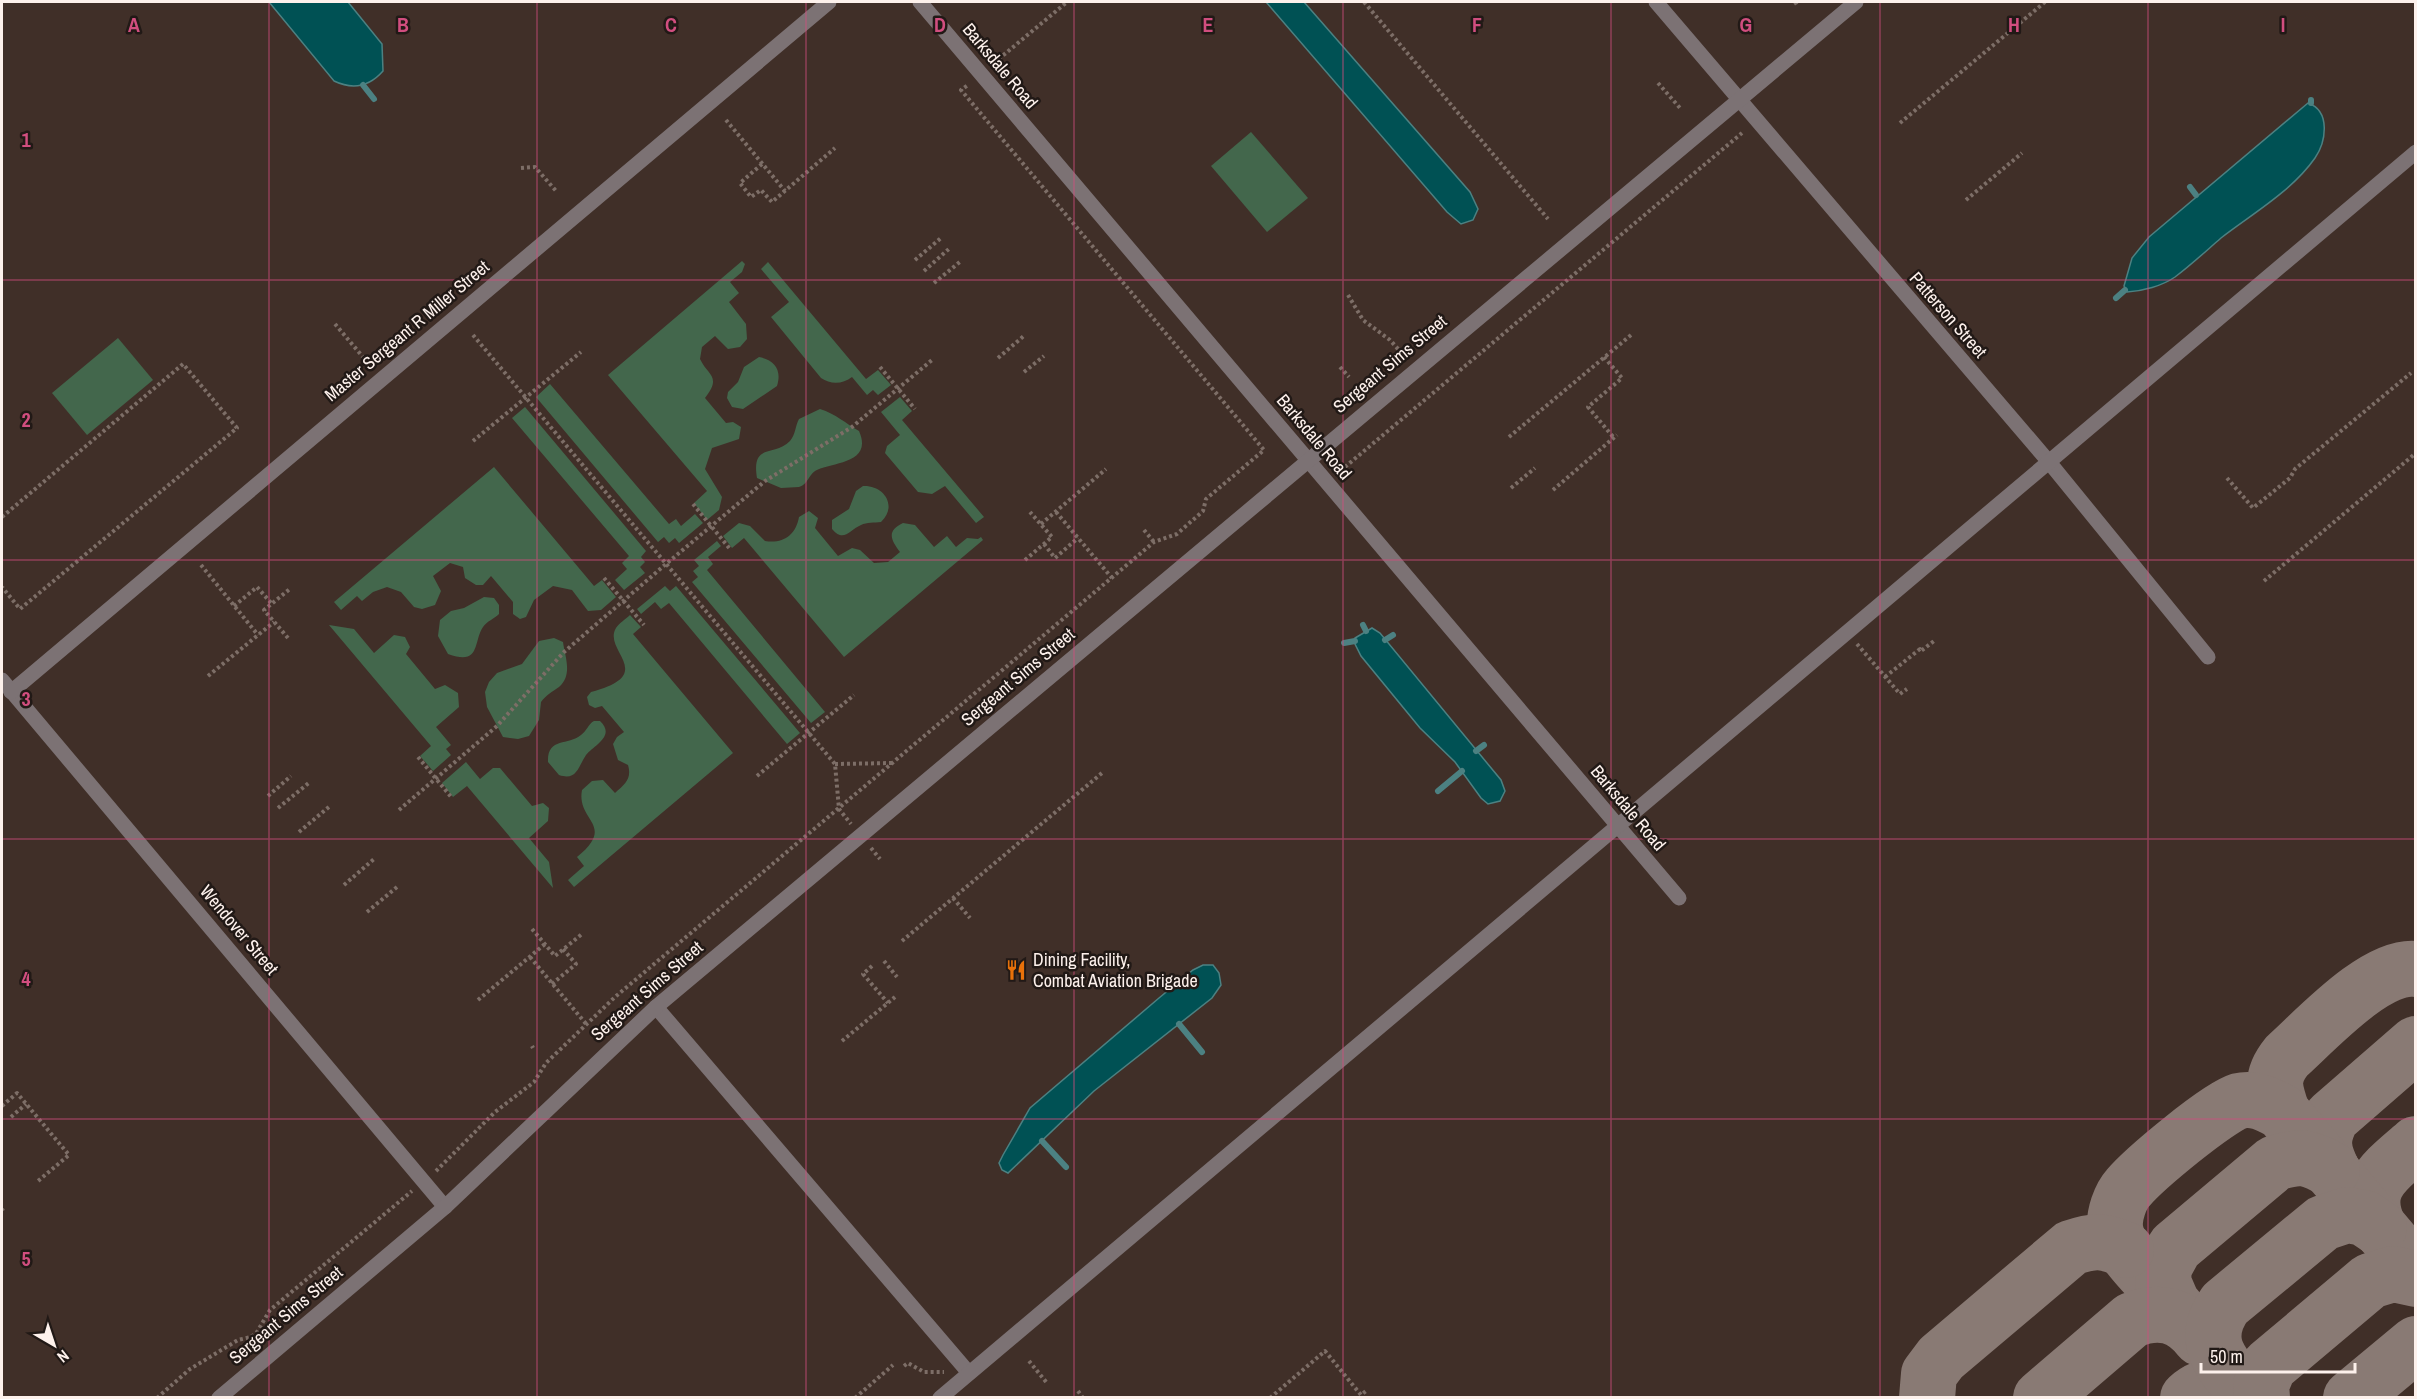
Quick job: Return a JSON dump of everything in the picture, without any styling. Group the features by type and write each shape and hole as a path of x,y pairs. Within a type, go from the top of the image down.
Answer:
{"street":[{"name":"Master Sergeant R Miller Street","path":"6,686 829,2"},
{"name":"Barksdale Road","path":"920,2 1679,898"},
{"name":"Patterson Street","path":"1656,2 2049,462 2208,657"},
{"name":"Sergeant Sims Street","path":"219,1398 445,1207 656,1007 1856,2"},
{"path":"940,1398 1616,824 2415,152"},
{"name":"Wendover Street","path":"6,686 216,932 445,1207"},
{"path":"656,1007 969,1373"}],"path":[{"path":"157,1398 190,1369 257,1332 270,1310 423,1181 495,1112 534,1082 546,1063 615,997 1154,542 1177,534 1203,511 1206,499 1263,450 961,90 1067,2"},
{"path":"1364,2 1548,219"},
{"path":"1900,123 2045,2"},
{"path":"1658,82 1680,108"},
{"path":"726,120 785,191"},
{"path":"1345,467 1742,133"},
{"path":"762,164 740,183 752,197 761,190 772,202 835,148"},
{"path":"1966,200 2022,153"},
{"path":"521,168 535,166 557,192"},
{"path":"915,260 941,238"},
{"path":"924,271 950,248"},
{"path":"934,283 961,261"},
{"path":"1348,295 1363,320 1390,340 1415,370"},
{"path":"335,324 363,357"},
{"path":"473,335 835,764 839,809 880,859"},
{"path":"998,358 1025,335"},
{"path":"1509,437 1631,335"},
{"path":"473,441 581,352"},
{"path":"1024,372 1044,356"},
{"path":"1553,490 1616,437 1588,407 1622,378 1604,357"},
{"path":"399,810 497,726 564,651 666,564 765,481 852,427 932,360"},
{"path":"2,517 183,364 237,428 20,609 2,587"},
{"path":"880,367 915,409"},
{"path":"1340,367 1349,377"},
{"path":"2227,478 2253,508 2290,478 2295,469 2411,373"},
{"path":"2264,581 2415,453"},
{"path":"1511,488 1535,468"},
{"path":"1041,524 1106,469"},
{"path":"693,504 730,549"},
{"path":"1025,560 1052,537 1030,512"},
{"path":"1056,512 1112,578"},
{"path":"1144,530 1154,542"},
{"path":"1044,544 1055,558 1078,538"},
{"path":"201,565 258,635"},
{"path":"604,578 644,625"},
{"path":"234,606 257,587 272,604"},
{"path":"288,638 264,610 291,588"},
{"path":"208,676 274,622"},
{"path":"1847,632 1900,694 1907,689"},
{"path":"1886,677 1934,641"},
{"path":"757,776 854,695"},
{"path":"418,757 452,798"},
{"path":"835,764 893,763"},
{"path":"902,941 1102,773"},
{"path":"268,795 291,776"},
{"path":"278,808 310,782"},
{"path":"299,832 330,806"},
{"path":"344,885 374,859"},
{"path":"367,912 397,887"},
{"path":"953,898 970,918"},
{"path":"532,929 555,956 582,934"},
{"path":"478,1000 545,944"},
{"path":"552,984 576,964 564,949"},
{"path":"530,957 586,1025"},
{"path":"884,961 897,977"},
{"path":"873,966 863,974 888,1003"},
{"path":"842,1041 895,997"},
{"path":"2,1106 16,1093 69,1155 38,1181"},
{"path":"11,1117 26,1104"},
{"path":"1270,1398 1325,1351 1361,1395 1366,1390"},
{"path":"1029,1361 1047,1383"},
{"path":"904,1366 908,1363 924,1372"},
{"path":"855,1398 893,1365"},
{"path":"1078,1391 1083,1398"}],"green space":[{"path":"1251,132 1308,198 1267,232 1211,166"},
{"path":"742,261 745,264 742,272 730,282 739,293 729,302 746,324 747,339 740,347 728,349 715,336 702,347 700,359 713,380 713,385 705,398 726,423 733,422 741,427 739,439 712,448 705,469 722,497 719,510 707,520 694,503 707,491 608,375"},
{"path":"768,262 866,379 878,370 891,385 878,395 873,390 867,395 852,377 837,383 821,378 771,317 789,302 761,269"},
{"path":"118,338 153,380 87,435 52,393"},
{"path":"759,357 773,363 776,367 779,375 777,386 743,409 732,407 727,398 728,392 738,382 744,367"},
{"path":"550,384 669,524 676,519 681,526 695,514 703,523 679,543 675,538 669,543 664,537 658,542 536,397"},
{"path":"900,397 912,411 902,420 984,517 976,523 945,486 932,494 918,492 885,453 887,446 900,435 881,412"},
{"path":"525,407 646,551 641,557 645,562 640,567 645,573 624,590 615,580 627,569 622,563 629,556 512,418"},
{"path":"820,409 859,431 862,442 855,456 815,471 799,487 781,488 757,478 756,467 761,455 784,446 792,438 799,419"},
{"path":"494,467 594,586 602,580 616,597 601,610 588,611 572,590 553,586 534,600 526,617 520,619 513,614 513,602 491,576 483,585 476,585 465,578 463,567 450,563 433,576 441,591 435,605 422,609 414,607 401,592 387,587 373,592 362,601 357,596 341,610 334,602"},
{"path":"863,486 877,489 886,498 888,509 886,516 881,522 863,524 846,534 836,533 832,529 832,520 849,509 856,491"},
{"path":"809,511 818,518 815,528 838,556 852,548 860,550 874,563 888,562 900,552 894,544 892,533 903,523 915,525 934,547 947,536 956,547 967,538 981,537 983,540 844,657 744,538 732,548 723,536 739,523 750,526 765,541 777,541 788,537 795,529 799,517"},
{"path":"717,541 721,546 708,557 713,564 707,570 825,712 811,723 692,582 698,577 693,571 699,566 694,560"},
{"path":"665,586 670,591 676,586 800,733 787,744 669,603 661,609 655,602 641,614 637,609"},
{"path":"484,597 494,598 499,605 499,614 483,627 471,655 459,657 448,654 438,636 440,620 451,611 464,608"},
{"path":"630,615 641,627 633,634 733,753 574,887 568,880 584,866 577,857 594,837 595,830 584,809 582,790 592,781 603,780 615,793 625,784 629,774 628,765 618,760 613,744 624,732 602,706 595,708 589,705 587,697 591,692 611,685 622,678 625,670 624,662 614,637 617,626"},
{"path":"329,625 354,629 374,653 394,635 405,637 410,647 406,654 435,689 445,685 458,693 459,707 436,727 451,745 446,749 451,755 433,771 420,756 431,746"},
{"path":"554,638 563,642 567,666 566,677 559,687 541,702 539,720 529,736 518,739 503,737 487,707 485,692 489,682 497,673 522,664 539,641"},
{"path":"594,721 600,721 604,726 605,736 586,755 576,772 570,776 559,775 548,762 551,749 559,743 581,735"},
{"path":"466,762 480,779 493,768 500,768 532,806 543,803 549,808 548,821 529,838 549,862 553,888 467,786 453,797 442,783"}],"water":[{"path":"269,2 348,2 382,44 383,71 366,84 354,86 334,81"},
{"path":"1266,2 1304,2 1470,192 1478,209 1473,220 1461,224 1447,212"},
{"path":"2308,103 2320,113 2324,136 2319,151 2306,170 2271,201 2221,238 2175,277 2152,288 2127,292 2124,286 2132,258 2149,237"},
{"path":"1372,628 1380,633 1501,780 1505,791 1500,801 1488,804 1481,798 1455,762 1420,728 1361,656 1355,644 1355,638"},
{"path":"1203,965 1213,965 1219,973 1221,985 1212,998 1094,1091 1008,1173 1002,1170 999,1163 1030,1108 1159,998 1193,970"}],"waterway":[{"path":"363,85 374,99"},
{"path":"2190,187 2196,195"},
{"path":"2116,298 2125,290"},
{"path":"1363,625 1366,631"},
{"path":"1385,640 1393,635"},
{"path":"1344,643 1355,641"},
{"path":"1476,751 1484,745"},
{"path":"1438,791 1462,771"},
{"path":"1179,1024 1202,1052"},
{"path":"1042,1141 1066,1167"}],"taxiway":[{"path":"2282,1112 2275,1083 2278,1070 2287,1056 2365,987 2400,970 2416,969"},
{"path":"2332,1170 2324,1144 2332,1117 2416,1044"},
{"path":"2172,1303 2138,1267 2122,1246 2115,1227 2118,1206 2128,1188 2164,1154 2215,1115 2245,1100 2262,1102 2282,1112 2416,1271"},
{"path":"2379,1228 2372,1201 2374,1190 2386,1171 2416,1144"},
{"path":"2183,1316 2172,1303 2163,1282 2164,1267 2175,1247 2275,1163 2299,1158 2317,1162 2332,1170"},
{"path":"2250,1398 2224,1365 2214,1343 2217,1318 2225,1304 2323,1223 2347,1215 2364,1218 2379,1228"},
{"path":"1927,1398 1929,1374 1941,1358 2071,1248 2099,1242 2126,1250"},
{"path":"2262,1398 2261,1385 2269,1366 2370,1281 2393,1274 2416,1279"},
{"path":"2041,1398 2132,1320 2152,1315 2170,1316 2186,1324 2200,1338"},
{"path":"2351,1398 2416,1344"},
{"path":"2188,1398 2203,1389 2219,1386 2250,1398"}],"place":[{"name":"Dining Facility, Combat Aviation Brigade","path":"1016,970"}]}
